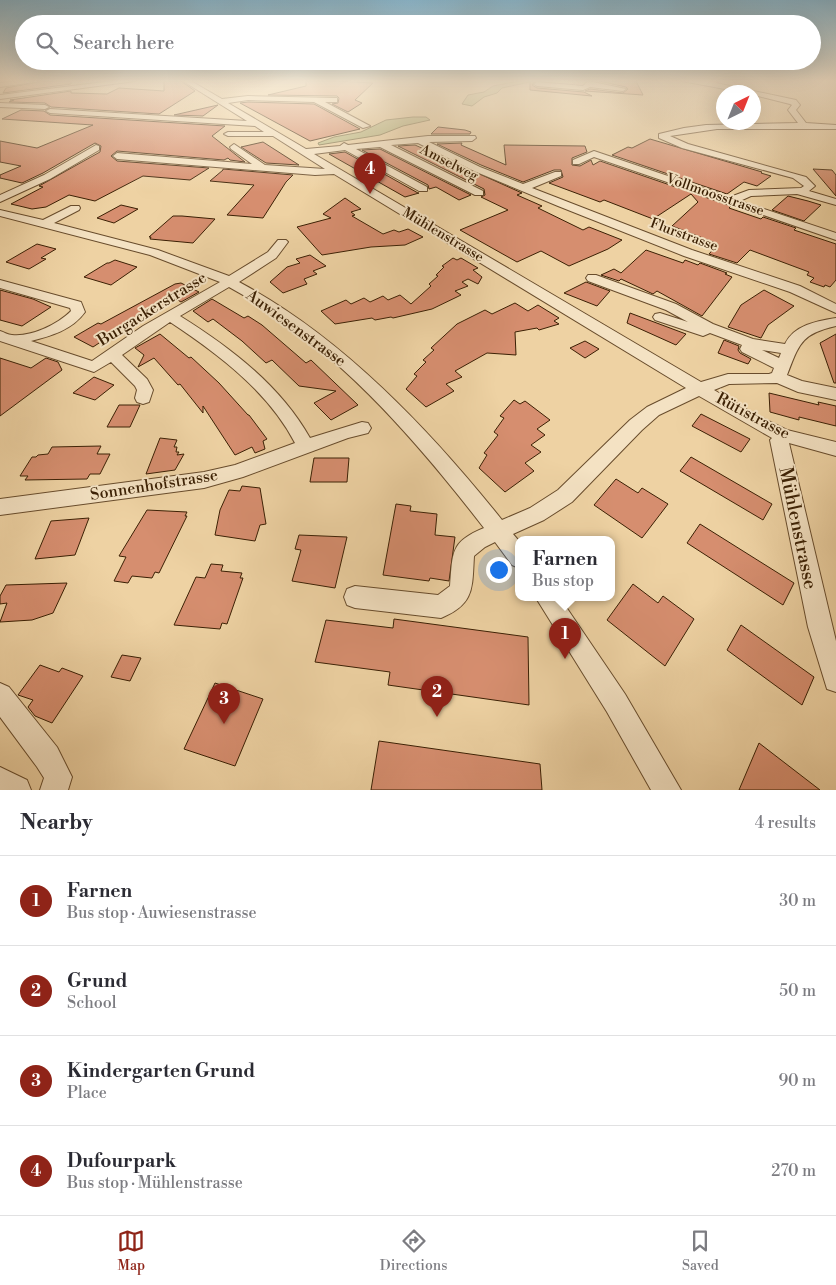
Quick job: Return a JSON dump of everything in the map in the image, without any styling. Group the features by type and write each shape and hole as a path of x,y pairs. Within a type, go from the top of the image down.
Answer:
{"street":[{"path":"170,118 255,124"},
{"name":"Mühlenstrasse","path":"245,118 356,182 701,388"},
{"path":"350,118 366,126"},
{"path":"797,118 802,124"},
{"path":"733,200 742,195 755,192 807,190 810,186 803,179 796,176 685,146 662,136 680,130 700,128 802,124 836,127"},
{"path":"228,134 273,134"},
{"path":"303,152 344,146 472,138"},
{"path":"419,140 477,169 523,188 558,174"},
{"name":"Amselweg","path":"381,144 479,193"},
{"path":"344,146 423,189"},
{"path":"234,147 263,167"},
{"path":"0,200 47,177 96,148"},
{"name":"Vollmoosstrasse","path":"576,162 594,154 733,200 836,237"},
{"path":"117,156 315,172 335,171"},
{"name":"Flurstrasse","path":"523,188 688,253 802,292 836,309"},
{"path":"797,191 836,202"},
{"path":"44,224 75,208"},
{"name":"Auwiesenstrasse","path":"0,213 139,248 203,269 260,300 341,359 376,390 450,470 515,553"},
{"name":"Burgackerstrasse","path":"6,338 94,367 171,316 272,255 282,242"},
{"path":"592,278 671,307 708,327 750,343 789,350"},
{"path":"0,284 76,305 78,312 58,328 33,337 6,338"},
{"path":"171,316 202,336 236,363 275,402 298,431 305,446"},
{"path":"660,317 759,354 798,386 836,394"},
{"path":"355,597 441,607 461,591 464,552 478,540 537,514 565,496 636,425 653,411 701,388 728,379 769,379 781,371 795,338 816,326 836,322"},
{"path":"112,354 141,382 145,390 143,398"},
{"name":"Rütistrasse","path":"701,388 752,420 782,435 836,449"},
{"name":"Sonnenhofstrasse","path":"0,507 204,480 236,472 305,446 362,428"},
{"name":"Mühlenstrasse","path":"782,435 779,440 820,627 836,680"},
{"path":"549,601 616,702 667,790"},
{"path":"0,696 47,757 58,777 54,790"},
{"path":"0,781 17,790"}],"green space":[{"path":"427,118 430,120 403,126 380,135 319,145 318,143 334,137 361,132 386,120"}],"building":[{"path":"96,118 225,126 212,136 245,162 228,158 224,160 117,151 111,156 117,161 209,168 190,180 143,176 95,201 69,195 46,207 32,209 11,204 100,152 101,146 95,143 22,183 0,178 0,175 21,166 0,162 0,141 37,148 93,125 2,119"},
{"path":"267,118 340,118 360,129 310,141"},
{"path":"438,127 471,132 470,134 431,134"},
{"path":"650,139 771,176 757,186 744,182 727,194 612,155"},
{"path":"263,142 299,165 266,163 241,147"},
{"path":"462,143 461,145 506,165 504,145 585,146 587,152 572,158 572,165 580,166 591,160 593,165 600,161 731,206 729,208 761,219 763,217 796,228 794,230 836,244 836,280 830,287 825,285 824,287 810,282 814,278 807,275 809,272 750,250 737,263 709,254 718,244 672,226 698,202 691,194 653,219 604,200 600,202 549,183 563,177 561,170 554,170 523,182 437,144"},
{"path":"415,145 522,193 517,195 542,206 538,208 583,230 589,227 622,240 608,249 569,266 541,251 517,262 460,230 508,210 481,197 485,195 484,189 398,146"},
{"path":"380,149 471,195 459,200 436,187 429,189 428,185 362,150"},
{"path":"345,152 419,193 405,197 329,154"},
{"path":"813,169 832,170 836,175 836,196"},
{"path":"223,170 293,175 286,182 263,218 227,215 254,185 210,181"},
{"path":"788,196 821,205 804,221 772,210"},
{"path":"345,198 361,209 351,212 355,215 352,216 383,234 394,230 399,232 408,229 423,237 405,245 371,247 322,255 297,227 331,218 323,214"},
{"path":"121,205 138,209 114,223 97,218"},
{"path":"173,216 215,219 193,243 150,239 151,237 149,237"},
{"path":"37,244 56,249 41,258 46,259 29,269 6,262"},
{"path":"646,250 683,263 685,260 698,265 700,263 727,273 725,274 732,277 702,316 657,291 653,294 621,279 619,281 601,275 614,269 621,273"},
{"path":"310,255 326,266 313,271 317,274 304,279 307,284 283,293 270,282 287,267 300,263 296,259"},
{"path":"453,258 457,260 461,258 478,268 473,270 482,277 478,284 468,279 462,282 468,286 455,291 461,295 432,309 393,318 375,320 372,318 335,324 321,311 346,300 351,304 364,298 370,302 383,296 388,300 400,295 411,304 431,286 429,284 438,276 436,275 444,267 442,266"},
{"path":"115,260 137,267 111,285 84,277 107,263"},
{"path":"586,282 610,291 597,306 564,293"},
{"path":"181,283 199,292 181,302 176,299 139,320 137,318 93,347 74,337 175,284"},
{"path":"0,290 33,299 51,307 22,326 0,320"},
{"path":"764,290 794,306 768,325 761,338 728,327 741,305"},
{"path":"212,299 244,318 248,316 262,325 306,363 311,360 358,405 331,420 314,403 336,391 299,386 272,360 266,363 242,341 213,319 208,322 193,311"},
{"path":"515,303 528,311 538,305 559,318 554,321 559,324 539,330 537,328 515,332 516,355 487,353 455,371 462,377 446,384 454,391 426,407 406,389 417,376 414,374 426,362 423,360 434,350 431,348 457,324 485,310 492,314"},
{"path":"630,313 686,334 676,345 627,323"},
{"path":"160,334 189,358 191,357 249,415 267,439 263,441 265,449 255,453 252,447 235,455 203,406 203,413 180,384 178,385 154,358 138,367 144,355 135,348"},
{"path":"836,334 836,383 834,383 820,343"},
{"path":"724,340 739,346 738,350 740,353 751,359 748,364 718,353"},
{"path":"585,341 599,349 585,358 570,348"},
{"path":"0,358 31,368 46,358 58,362 62,370 0,416"},
{"path":"94,377 114,385 95,400 73,393"},
{"path":"769,393 819,405 818,402 836,406 836,426 799,417 799,420 770,412"},
{"path":"514,400 520,404 525,401 550,420 537,429 545,435 531,445 541,452 525,463 534,471 505,492 479,468 487,455 484,453 498,435 494,432 504,418 500,416"},
{"path":"119,405 140,405 130,427 107,427"},
{"path":"701,414 750,439 741,452 692,426"},
{"path":"160,438 177,440 174,447 177,447 176,452 179,452 177,455 184,454 175,470 146,474"},
{"path":"101,446 97,454 110,454 100,474 90,474 87,479 25,480 28,476 20,476 32,457 48,454 52,447"},
{"path":"691,457 772,504 763,520 680,471"},
{"path":"314,458 349,458 347,482 310,482"},
{"path":"616,479 638,493 642,488 668,504 642,538 594,505"},
{"path":"242,486 260,488 266,524 260,525 255,541 215,535 220,510 229,490 240,491"},
{"path":"396,504 411,506 410,511 437,514 435,535 455,537 449,581 430,578 429,581 383,575"},
{"path":"147,510 187,512 185,516 187,516 159,573 155,572 152,578 132,576 128,583 114,581 126,557 119,556"},
{"path":"89,518 75,555 35,559 51,521"},
{"path":"700,524 794,583 783,605 687,543"},
{"path":"299,535 347,537 335,588 292,581 301,550 295,549"},
{"path":"211,564 223,565 221,571 242,573 240,578 243,578 227,624 222,623 220,629 174,625 196,577 205,578"},
{"path":"67,583 53,613 32,620 0,622 7,603 0,604 0,596 6,585"},
{"path":"633,584 658,603 663,596 694,619 665,666 607,620"},
{"path":"394,619 528,637 529,705 388,685 390,672 315,662 326,620 393,628"},
{"path":"741,625 814,677 802,705 727,650"},
{"path":"122,655 141,658 130,681 111,677"},
{"path":"40,665 59,672 62,668 83,676 52,723 35,716 28,707 33,700 18,695"},
{"path":"215,683 263,699 235,766 184,749"},
{"path":"379,741 540,764 542,790 371,790"},
{"path":"759,743 820,790 739,790"}],"place":[{"name":"Dufourpark","path":"370,194"},
{"name":"Farnen","path":"565,659"},
{"name":"Grund","path":"437,717"},
{"name":"Kindergarten Grund","path":"224,724"}]}
